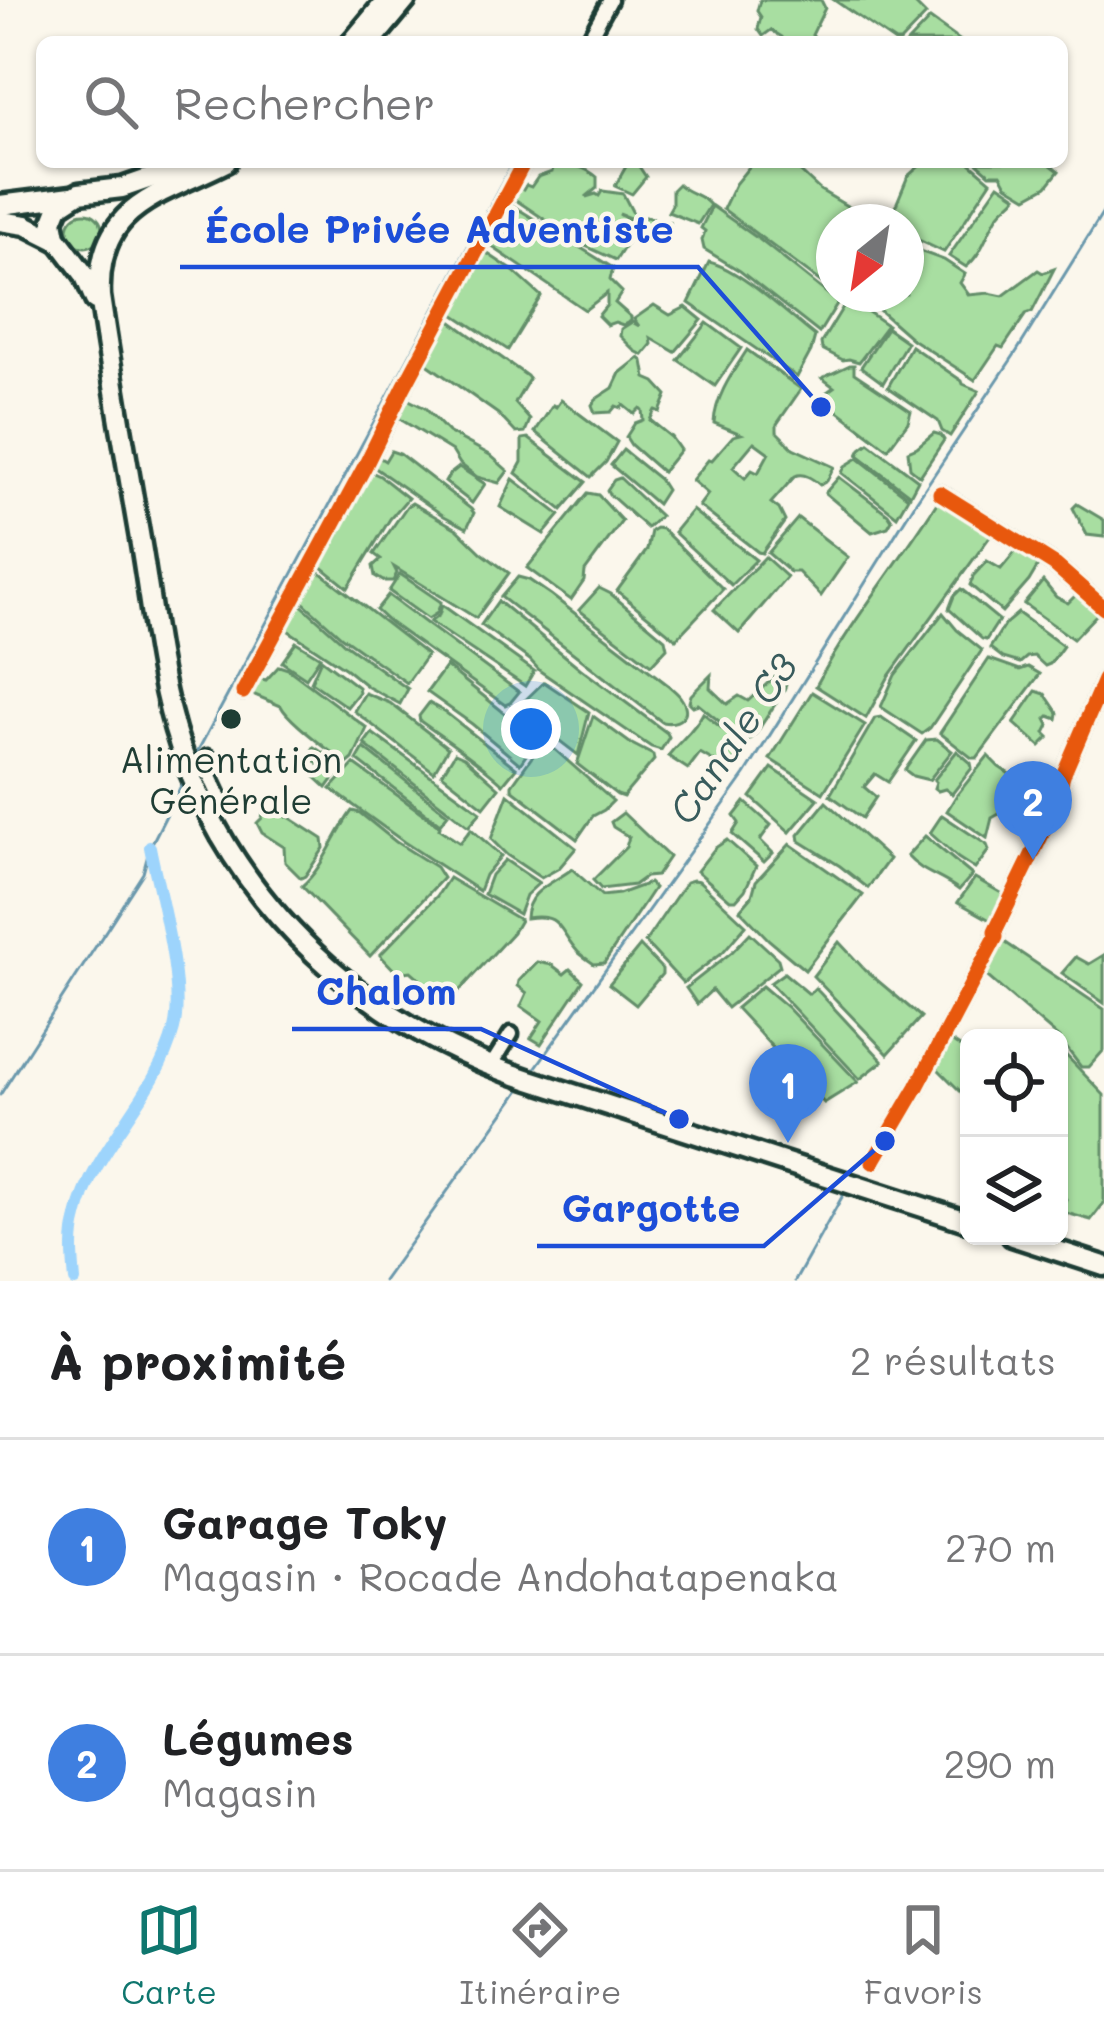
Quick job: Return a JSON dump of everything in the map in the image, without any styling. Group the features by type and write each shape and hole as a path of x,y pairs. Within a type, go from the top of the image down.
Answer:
{"main road":[{"path":"357,36 387,0"},
{"path":"376,36 406,0"},
{"path":"0,205 122,188 180,168"},
{"path":"0,221 26,225 88,253 137,208 213,168"},
{"path":"105,334 89,282 53,229 59,206 76,195 98,199 111,219 99,282 105,334 168,703 202,799 240,867 294,936 372,1001 417,1031 501,1070 960,1219"},
{"path":"1040,1245 1104,1266"}],"street":[{"path":"590,36 610,0"},
{"path":"243,692 521,168"},
{"path":"940,493 1054,565 1104,608"},
{"path":"873,1162 996,937 1050,818 1104,680"},
{"path":"202,799 220,799 206,768 208,757"},
{"path":"501,1070 511,1034"}],"green space":[{"path":"760,0 821,0 825,8 813,36 780,36 771,30 763,36 757,11"},
{"path":"834,0 911,0 926,15 906,36 886,36"},
{"path":"930,19 954,36 914,36"},
{"path":"553,168 588,171 597,177 597,188 586,197 599,196 602,191 623,194 635,217 619,214 636,225 638,218 646,217 670,222 671,227 656,237 637,227 616,260 581,244 513,198 519,188 531,187 538,177"},
{"path":"625,168 640,168 646,177 632,194 615,186"},
{"path":"748,168 796,168 844,204 816,204 816,279 723,209"},
{"path":"917,168 976,168 991,181 944,252 924,243 924,204 896,204 908,176"},
{"path":"983,168 1059,171 1047,186 1027,197 1007,185 1001,174"},
{"path":"678,184 710,205 698,224 668,212 672,190"},
{"path":"999,184 1017,196 999,214 966,267 949,256"},
{"path":"507,202 613,268 610,280 622,292 615,303 631,321 607,325 598,316 607,305 607,293 585,310 485,242"},
{"path":"712,206 816,285 816,312 832,312 819,333 704,249 701,228"},
{"path":"85,213 97,218 102,230 97,242 85,247 73,242 68,230 73,218"},
{"path":"482,250 541,296 508,350 449,311"},
{"path":"924,253 965,274 960,283 969,295 1003,296 1038,270 1054,269 1032,312 1003,348 998,346 975,380 912,339 881,312 924,312"},
{"path":"709,262 749,283 815,336 797,377 689,303"},
{"path":"654,305 670,315 686,307 702,320 675,352 651,338 643,355 620,336 621,329 632,322 639,326 634,319"},
{"path":"840,312 868,312 887,325 859,362 843,360 822,349"},
{"path":"445,317 527,376 515,403 530,420 525,432 516,433 498,414 423,361"},
{"path":"707,323 741,348 715,386 678,360"},
{"path":"887,328 907,342 883,383 861,367"},
{"path":"911,346 979,391 950,436 938,421 888,387"},
{"path":"747,350 801,389 777,424 777,432 793,448 834,467 820,485 795,476 771,503 785,521 762,553 699,506 708,494 692,480 733,436 741,434 714,423 721,394","holes":["754,442 769,453 758,473 752,470 745,478 733,467"]},
{"path":"639,358 646,378 667,395 660,412 655,410 650,420 680,450 662,472 626,437 643,420 640,408 634,414 623,405 595,413 592,405"},
{"path":"850,365 854,373 911,411 888,449 820,397 834,387 822,378"},
{"path":"405,398 508,471 499,483 477,477 452,451 400,419"},
{"path":"561,400 617,442 591,477 535,432"},
{"path":"934,433 944,440 920,476 910,468 908,451"},
{"path":"528,438 586,482 562,510 516,473 522,462 522,439"},
{"path":"869,443 918,480 910,495 858,455"},
{"path":"623,450 666,490 657,504 611,465"},
{"path":"391,451 471,509 474,513 467,528 371,465 377,456 385,461"},
{"path":"858,458 908,497 897,516 842,473"},
{"path":"459,467 485,484 472,503 445,482"},
{"path":"369,471 408,498 348,588 317,563"},
{"path":"839,477 888,514 892,520 888,527 872,532 825,493"},
{"path":"620,478 660,516 647,528 609,494 607,490"},
{"path":"513,479 560,515 544,534 500,507"},
{"path":"588,493 598,495 622,521 585,571 571,600 527,568"},
{"path":"940,498 994,531 889,676 866,718 816,686"},
{"path":"412,503 457,529 509,573 476,618 394,567 393,581 375,576 373,566 381,559 374,554"},
{"path":"1077,504 1104,520 1104,537 1087,535 1073,508"},
{"path":"692,510 756,560 731,585 674,532"},
{"path":"798,518 848,557 821,596 798,572 790,572 768,553"},
{"path":"656,528 723,589 676,639 617,591 647,550"},
{"path":"1020,546 1041,561 1002,612 970,585 987,561 1001,569"},
{"path":"765,557 787,577 739,633 714,610"},
{"path":"312,566 427,655 407,683 342,637 295,595"},
{"path":"400,574 441,602 437,613 428,619 389,591"},
{"path":"518,577 551,595 668,685 684,704 682,718 662,722 501,597"},
{"path":"1043,581 1056,597 1068,603 1078,593 1100,611 1073,639 1024,604"},
{"path":"599,588 665,639 667,648 651,665 579,610"},
{"path":"961,589 999,620 986,640 949,609"},
{"path":"388,595 519,692 505,705 389,622 376,610"},
{"path":"498,601 667,733 661,750 540,671 481,625"},
{"path":"298,602 345,644 408,689 400,704 283,627"},
{"path":"442,605 534,671 525,686 430,622"},
{"path":"943,613 982,650 922,734 881,707 895,675"},
{"path":"1018,613 1063,646 1050,664 1045,666 1034,656 1020,663 990,648"},
{"path":"296,642 320,657 306,678 282,662"},
{"path":"321,659 358,687 347,707 311,682"},
{"path":"989,659 1040,674 977,758 972,758 940,733"},
{"path":"279,666 367,728 347,764 281,706 250,693 257,678 266,680"},
{"path":"446,666 537,739 520,764 427,692"},
{"path":"779,673 786,685 783,692 746,743 698,704 689,702 711,675 710,688 727,704 739,696 748,701"},
{"path":"544,682 589,712 578,755 517,708"},
{"path":"1036,691 1045,694 1058,713 1057,719 1046,719 1049,737 1040,746 1014,723"},
{"path":"812,692 865,725 823,793 770,759"},
{"path":"365,693 390,703 448,748 434,772 354,711"},
{"path":"429,703 516,768 503,784 420,721"},
{"path":"703,713 743,745 729,770 700,753 688,769 668,756"},
{"path":"593,716 653,755 654,760 623,797 577,764"},
{"path":"881,717 916,741 888,782 875,774 864,787 876,797 862,818 830,795 875,718"},
{"path":"372,733 481,812 466,824 364,744"},
{"path":"937,739 952,751 929,780 905,770 926,740"},
{"path":"544,740 613,801 593,816 577,839 512,789"},
{"path":"314,747 343,766 327,788 315,777 323,769 309,755"},
{"path":"364,748 448,814 440,824 357,760"},
{"path":"957,751 972,768 952,794 938,791 934,780"},
{"path":"455,753 499,788 484,807 442,774"},
{"path":"988,756 1029,787 1012,812 992,818 987,838 947,811"},
{"path":"354,764 460,843 471,829 501,856 479,891 331,789"},
{"path":"772,768 818,799 790,832 751,797"},
{"path":"508,794 576,848 559,868 541,878 491,839"},
{"path":"745,802 771,825 760,840 773,853 764,862 732,834 739,823 734,816"},
{"path":"826,802 889,859 868,888 800,841 799,835"},
{"path":"264,808 289,817 323,839 324,848 305,876 301,878 285,862 284,847 262,833 257,823"},
{"path":"352,811 436,867 443,878 370,956 302,886 317,870"},
{"path":"623,813 669,857 656,876 634,885 601,889 593,880 626,847 629,837 611,822"},
{"path":"942,815 987,845 989,850 975,869 930,833"},
{"path":"925,836 972,875 959,890 907,856"},
{"path":"727,840 756,866 736,900 697,871"},
{"path":"790,844 863,895 805,970 740,910 752,896 756,881"},
{"path":"505,860 539,883 526,895 519,914 484,894 491,875"},
{"path":"572,869 602,896 649,883 654,888 604,963 594,964 580,954 553,920 526,918 536,894"},
{"path":"449,878 520,920 451,1000 435,1004 422,994 419,978 411,971 397,973 380,955"},
{"path":"975,878 1003,894 990,920 958,902"},
{"path":"693,880 746,925 723,952 683,983 645,942 686,882"},
{"path":"750,933 780,966 727,1008 712,990 697,1004 686,988"},
{"path":"1000,939 1104,1009 1104,1050 1089,1067 1081,1067 1068,1050 1068,1029 1048,1029 983,973 994,961 990,958"},
{"path":"839,942 921,1017 888,1054 813,976"},
{"path":"640,946 662,974 636,1005 609,984"},
{"path":"1104,955 1104,1003 1062,973 1076,957 1089,964"},
{"path":"537,962 564,974 570,969 583,981 541,1044 531,1038 542,1021 521,1006 527,993 518,986"},
{"path":"784,973 809,994 815,988 883,1061 860,1079 770,983"},
{"path":"762,986 858,1082 824,1103 736,1008"},
{"path":"945,1037 960,1047 960,1091 932,1063"},
{"path":"1068,1057 1104,1095 1104,1203 1091,1220 1068,1214"}],"waterway":[{"path":"581,36 602,0"},
{"path":"194,758 510,168"},
{"name":"Canale C3","path":"531,1074 745,775 1104,211"},
{"path":"0,1095 143,873 150,847 185,778"},
{"path":"75,1281 74,1233 85,1192 154,1078 174,1029 174,964 150,847"},
{"path":"870,1155 989,934"},
{"name":"Canale C3","path":"383,1281 522,1087"},
{"path":"795,1281 847,1188"}],"cycle path":[{"path":"243,692 521,168"},
{"path":"940,493 1055,565 1104,608"},
{"path":"873,1162 996,937 1050,818 1104,680"}],"place":[{"name":"École Privée Adventiste","path":"821,407"},
{"name":"Alimentation Générale","path":"231,719"},
{"name":"Légumes","path":"1033,860"},
{"name":"Chalom","path":"679,1119"},
{"name":"Gargotte","path":"885,1141"},
{"name":"Garage Toky","path":"788,1143"}]}
